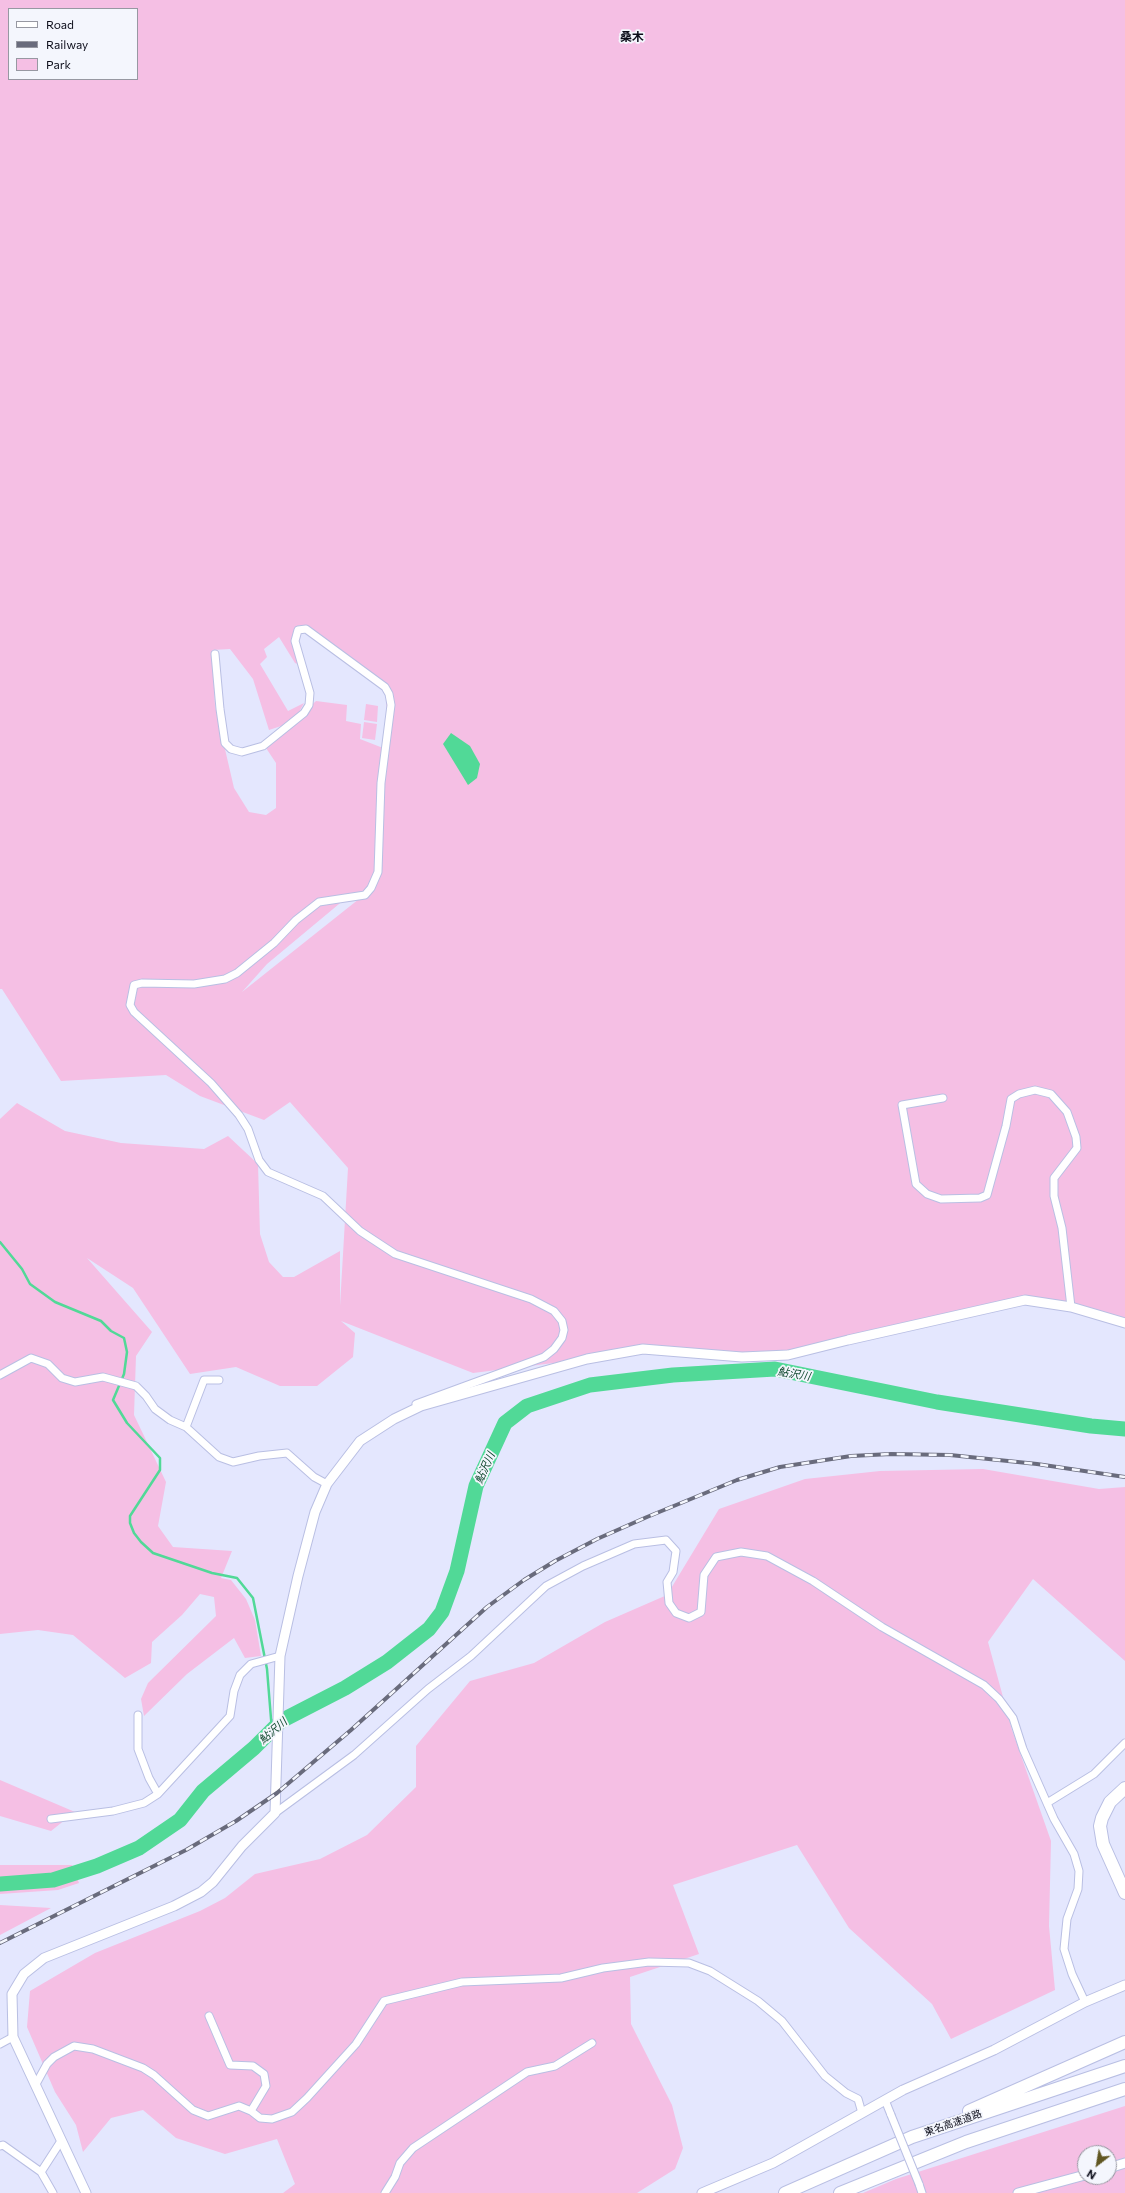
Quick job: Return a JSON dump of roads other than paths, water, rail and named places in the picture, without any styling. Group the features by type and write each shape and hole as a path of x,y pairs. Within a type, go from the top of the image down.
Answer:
{"highway":[{"path":"1125,1788 1110,1802 1102,1818 1100,1826 1103,1844 1125,1893"},
{"path":"912,2137 1125,2042"},
{"name":"東名高速道路","path":"785,2193 912,2137 1125,2066"},
{"path":"840,2193 966,2142 1125,2089"},
{"path":"1082,2103 1125,2093"}],"street":[{"path":"216,654 220,709 225,743 231,749 242,752 263,746 304,713 309,706 310,693 295,640 298,630 306,629 385,687 389,694 391,705 381,783 378,872 371,888 365,895 319,902 296,920 274,943 237,973 225,979 194,984 142,983 134,985 130,1005 134,1012 211,1083 239,1115 248,1129 259,1160 268,1172 323,1196 360,1231 395,1254 545,1304 554,1311 562,1321 564,1330 562,1338 554,1349 544,1357 418,1403 360,1441 327,1484 315,1512 280,1656 279,1730 275,1813"},
{"path":"943,1098 902,1106 916,1184 926,1194 941,1199 980,1198 987,1195 1006,1126 1011,1099 1019,1094 1035,1090 1051,1094 1067,1112 1076,1137 1077,1148 1054,1178 1054,1196 1062,1228 1071,1307"},
{"path":"394,1419 421,1406 587,1359 642,1349 742,1357 788,1355 1026,1300 1071,1307 1125,1323"},
{"path":"0,1375 31,1358 48,1364 62,1378 75,1382 103,1377 136,1386 146,1396 155,1409 170,1420 186,1427 219,1457 233,1462 260,1456 287,1453 314,1477 327,1484"},
{"path":"186,1427 204,1380 220,1380"},
{"path":"86,2193 13,2037 12,1994 24,1974 44,1958 174,1906 201,1892 213,1882 242,1846 275,1813 354,1755 428,1689 471,1656 546,1586 583,1566 634,1544 666,1540 676,1551 673,1572 667,1582 669,1603 676,1613 689,1618 701,1612 704,1575 716,1557 741,1552 767,1556 813,1581 882,1627 984,1686 999,1699 1013,1718 1023,1749 1054,1819 1074,1854 1079,1871 1078,1889 1067,1919 1064,1949 1072,1974 1085,2002"},
{"path":"51,1819 113,1811 144,1803 158,1794 230,1716 234,1691 240,1675 251,1664 280,1656"},
{"path":"138,1715 138,1749 149,1778 158,1794"},
{"path":"1047,1803 1094,1774 1125,1742"},
{"path":"36,2084 47,2064 54,2057 74,2046 93,2049 143,2068 193,2110 208,2116 239,2106 251,2111 260,2118 272,2119 292,2112 356,2044 384,2001 462,1982 561,1978 603,1968 649,1962 689,1963 710,1971 758,2001 782,2021 835,2086 858,2099 862,2113"},
{"path":"702,2193 773,2163 885,2100 994,2050 1085,2002 1125,1985"},
{"path":"209,2016 230,2065 253,2066 264,2074 266,2086 251,2111"},
{"path":"0,2044 13,2037"},
{"path":"385,2193 395,2177 400,2163 413,2148 527,2072 555,2066 592,2043"},
{"path":"885,2100 922,2193"},
{"path":"41,2172 61,2140"},
{"path":"0,2146 3,2145 41,2172 52,2193"},
{"path":"1018,2193 1077,2178"}],"waterway":[{"path":"0,1242 22,1269 30,1284 55,1302 101,1321 111,1331 124,1338 127,1352 124,1374 113,1400 127,1423 160,1458 160,1470 130,1516 130,1523 134,1533 153,1553 212,1573 237,1578 253,1598 267,1669 272,1731"},
{"name":"鮎沢川","path":"0,1884 53,1880 97,1866 139,1848 180,1820 203,1791 254,1748 281,1721 345,1688 387,1662 429,1629 442,1612 457,1571 476,1486 505,1423 527,1406 590,1385 673,1375 775,1369 937,1402 1091,1426 1125,1429"}],"railway":[{"path":"0,1943 186,1850 236,1821 277,1793 351,1730 487,1607 524,1580 555,1561 597,1539 647,1517 737,1480 780,1467 851,1456 891,1454 950,1455 1037,1464 1125,1477"}],"district":[{"name":"桑木","path":"632,37"}]}
